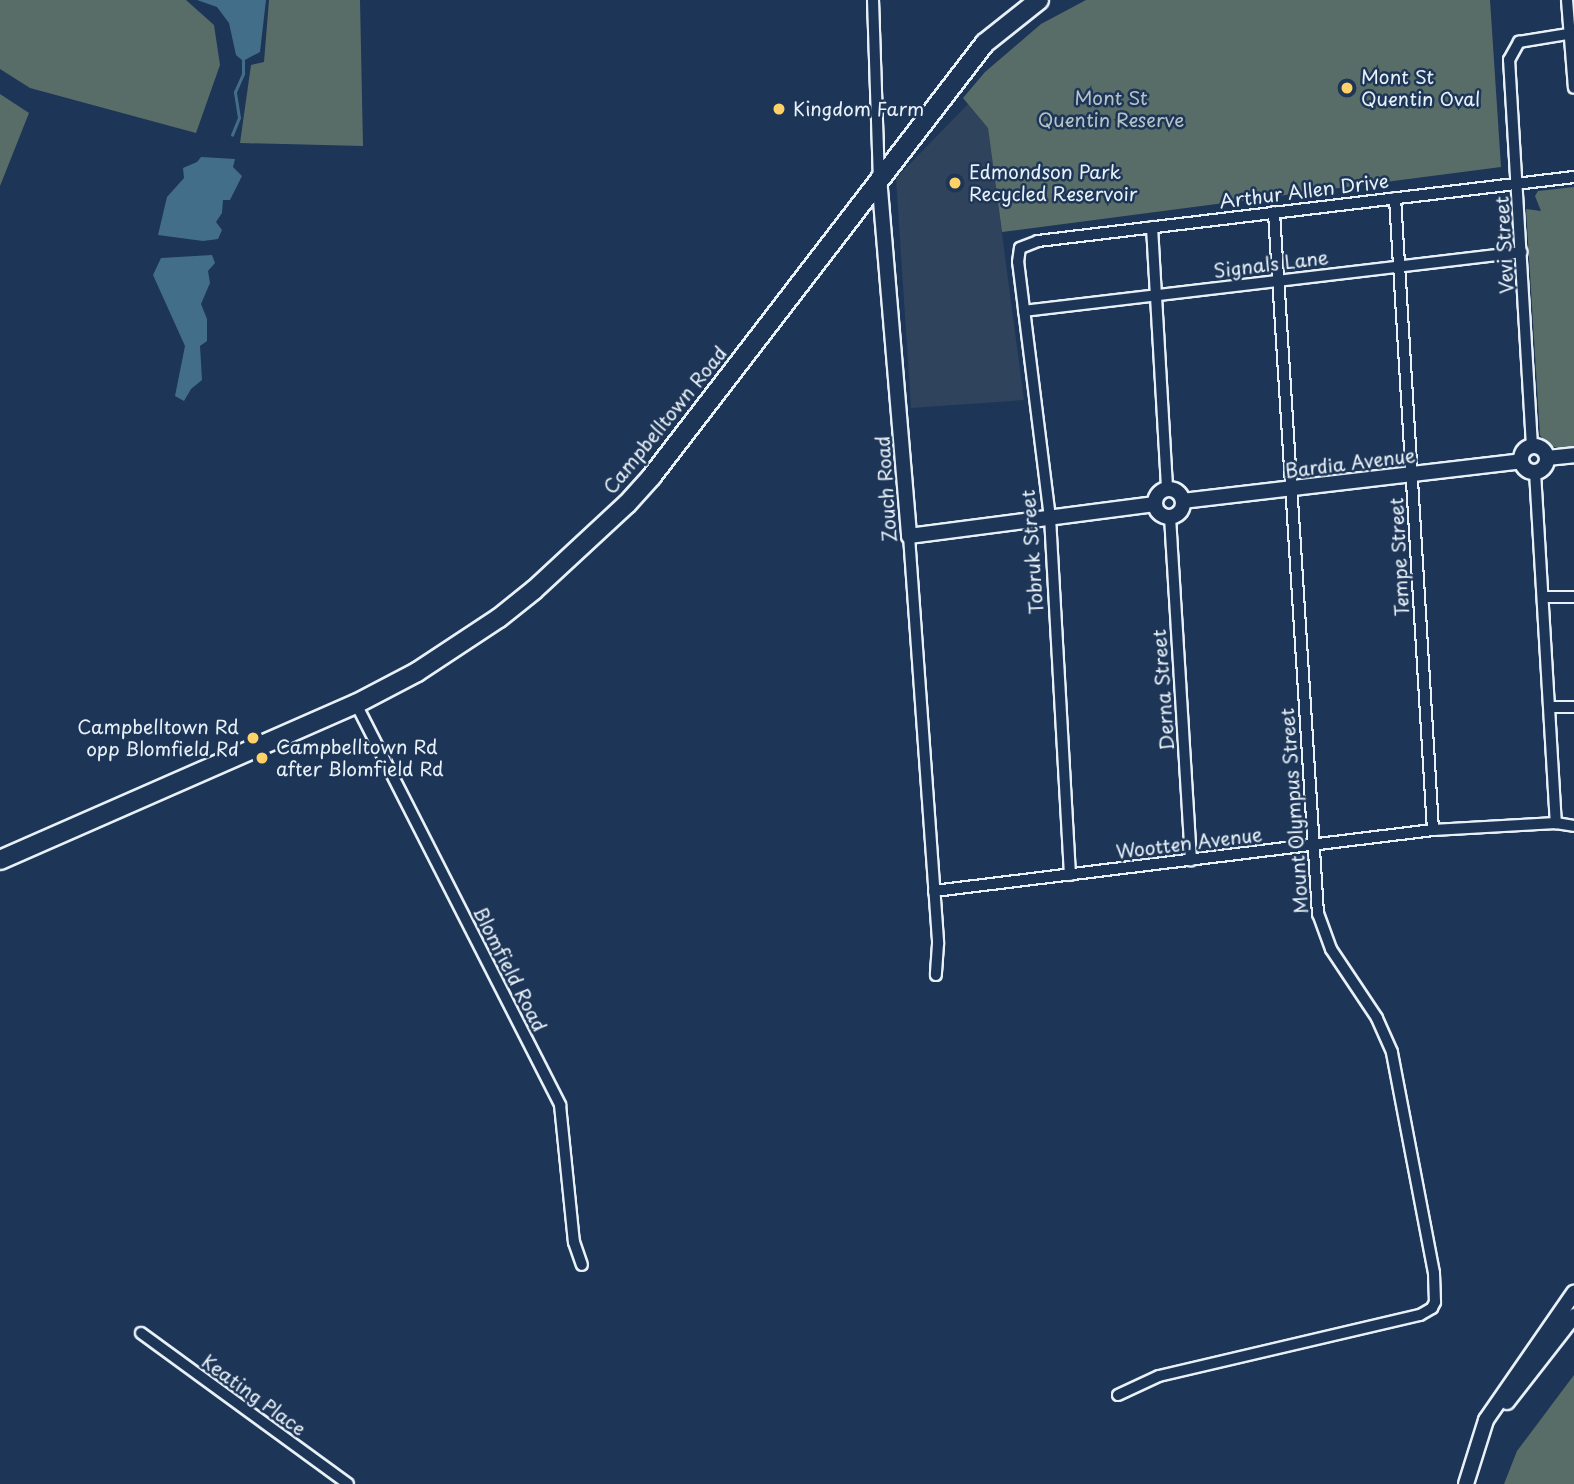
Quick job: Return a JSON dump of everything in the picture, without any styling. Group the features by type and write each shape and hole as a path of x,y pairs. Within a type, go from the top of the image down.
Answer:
{"main road":[{"name":"Campbelltown Road","path":"0,860 356,704 417,672 499,618 561,566 627,504 677,444 879,177 985,43 1039,0"}],"street":[{"name":"Zouch Road","path":"873,0 879,177 909,536 938,944 936,975"},
{"path":"1567,0 1572,34 1574,88"},
{"name":"Vevi Street","path":"1532,446 1509,60 1515,44 1525,39 1572,34"},
{"name":"Arthur Allen Drive","path":"1038,241 1574,177"},
{"name":"Tempe Street","path":"1395,198 1433,830"},
{"path":"855,209 873,211 883,221"},
{"name":"Mount Olympus Street","path":"1118,1395 1159,1376 1420,1315 1432,1308 1435,1302 1434,1273 1392,1052 1377,1018 1324,935 1318,914 1274,212"},
{"path":"1152,227 1167,489"},
{"name":"Tobruk Street","path":"1038,241 1020,248 1017,255 1050,518 1070,875"},
{"name":"Signals Lane","path":"1024,311 1522,252"},
{"path":"1532,446 1541,448 1546,458 1542,469 1535,472 1528,470 1521,461 1525,450 1532,446"},
{"path":"1546,458 1574,455"},
{"name":"Bardia Avenue","path":"1183,501 1521,461"},
{"path":"1535,472 1556,823"},
{"path":"1167,489 1179,493 1183,501 1179,514 1170,517 1162,515 1155,505 1157,496 1167,489"},
{"path":"909,536 1155,505"},
{"name":"Derna Street","path":"1170,517 1191,860"},
{"path":"1544,597 1574,597"},
{"name":"Blomfield Road","path":"356,704 560,1105 565,1130 574,1242 582,1265"},
{"path":"1550,707 1574,707"},
{"name":"Wootten Avenue","path":"934,891 1433,830 1556,823 1574,826"},
{"path":"1466,1484 1486,1420 1574,1293"},
{"path":"1479,1445 1505,1404 1574,1316"},
{"name":"Keating Place","path":"141,1332 348,1484"}],"shaded area":[{"path":"197,0 266,0 260,52 243,61 236,55 229,23 217,7"},
{"path":"968,104 988,128 1024,400 911,408 896,178"},
{"path":"201,157 235,159 233,167 242,176 230,200 223,200 222,213 216,222 222,230 218,239 203,241 158,235 167,197 184,178 183,168 197,162"},
{"path":"212,255 215,263 208,271 210,283 201,304 207,319 207,341 200,346 202,380 191,389 184,401 175,396 185,346 153,275 161,258"}],"green space":[{"path":"0,0 186,0 214,25 220,65 196,133 30,88 0,69"},
{"path":"269,0 360,0 363,146 240,143 251,65 264,62"},
{"name":"Mont St Quentin Reserve","path":"1086,0 1490,0 1501,167 1002,232 988,128 963,98 985,72 1041,24"},
{"path":"0,94 29,113 0,186"},
{"path":"1574,187 1574,447 1556,447 1548,446 1540,435 1526,209 1541,211 1535,196 1538,191"},
{"path":"1574,1375 1574,1484 1504,1484 1517,1451"}],"waterway":[{"path":"232,135 239,118 235,92 243,74 243,61"}],"place":[{"name":"Mont St Quentin Oval","path":"1347,88"},
{"name":"Kingdom Farm","path":"779,109"},
{"name":"Edmondson Park Recycled Reservoir","path":"955,183"},
{"name":"Campbelltown Rd opp Blomfield Rd","path":"253,738"},
{"name":"Campbelltown Rd after Blomfield Rd","path":"262,758"}]}
